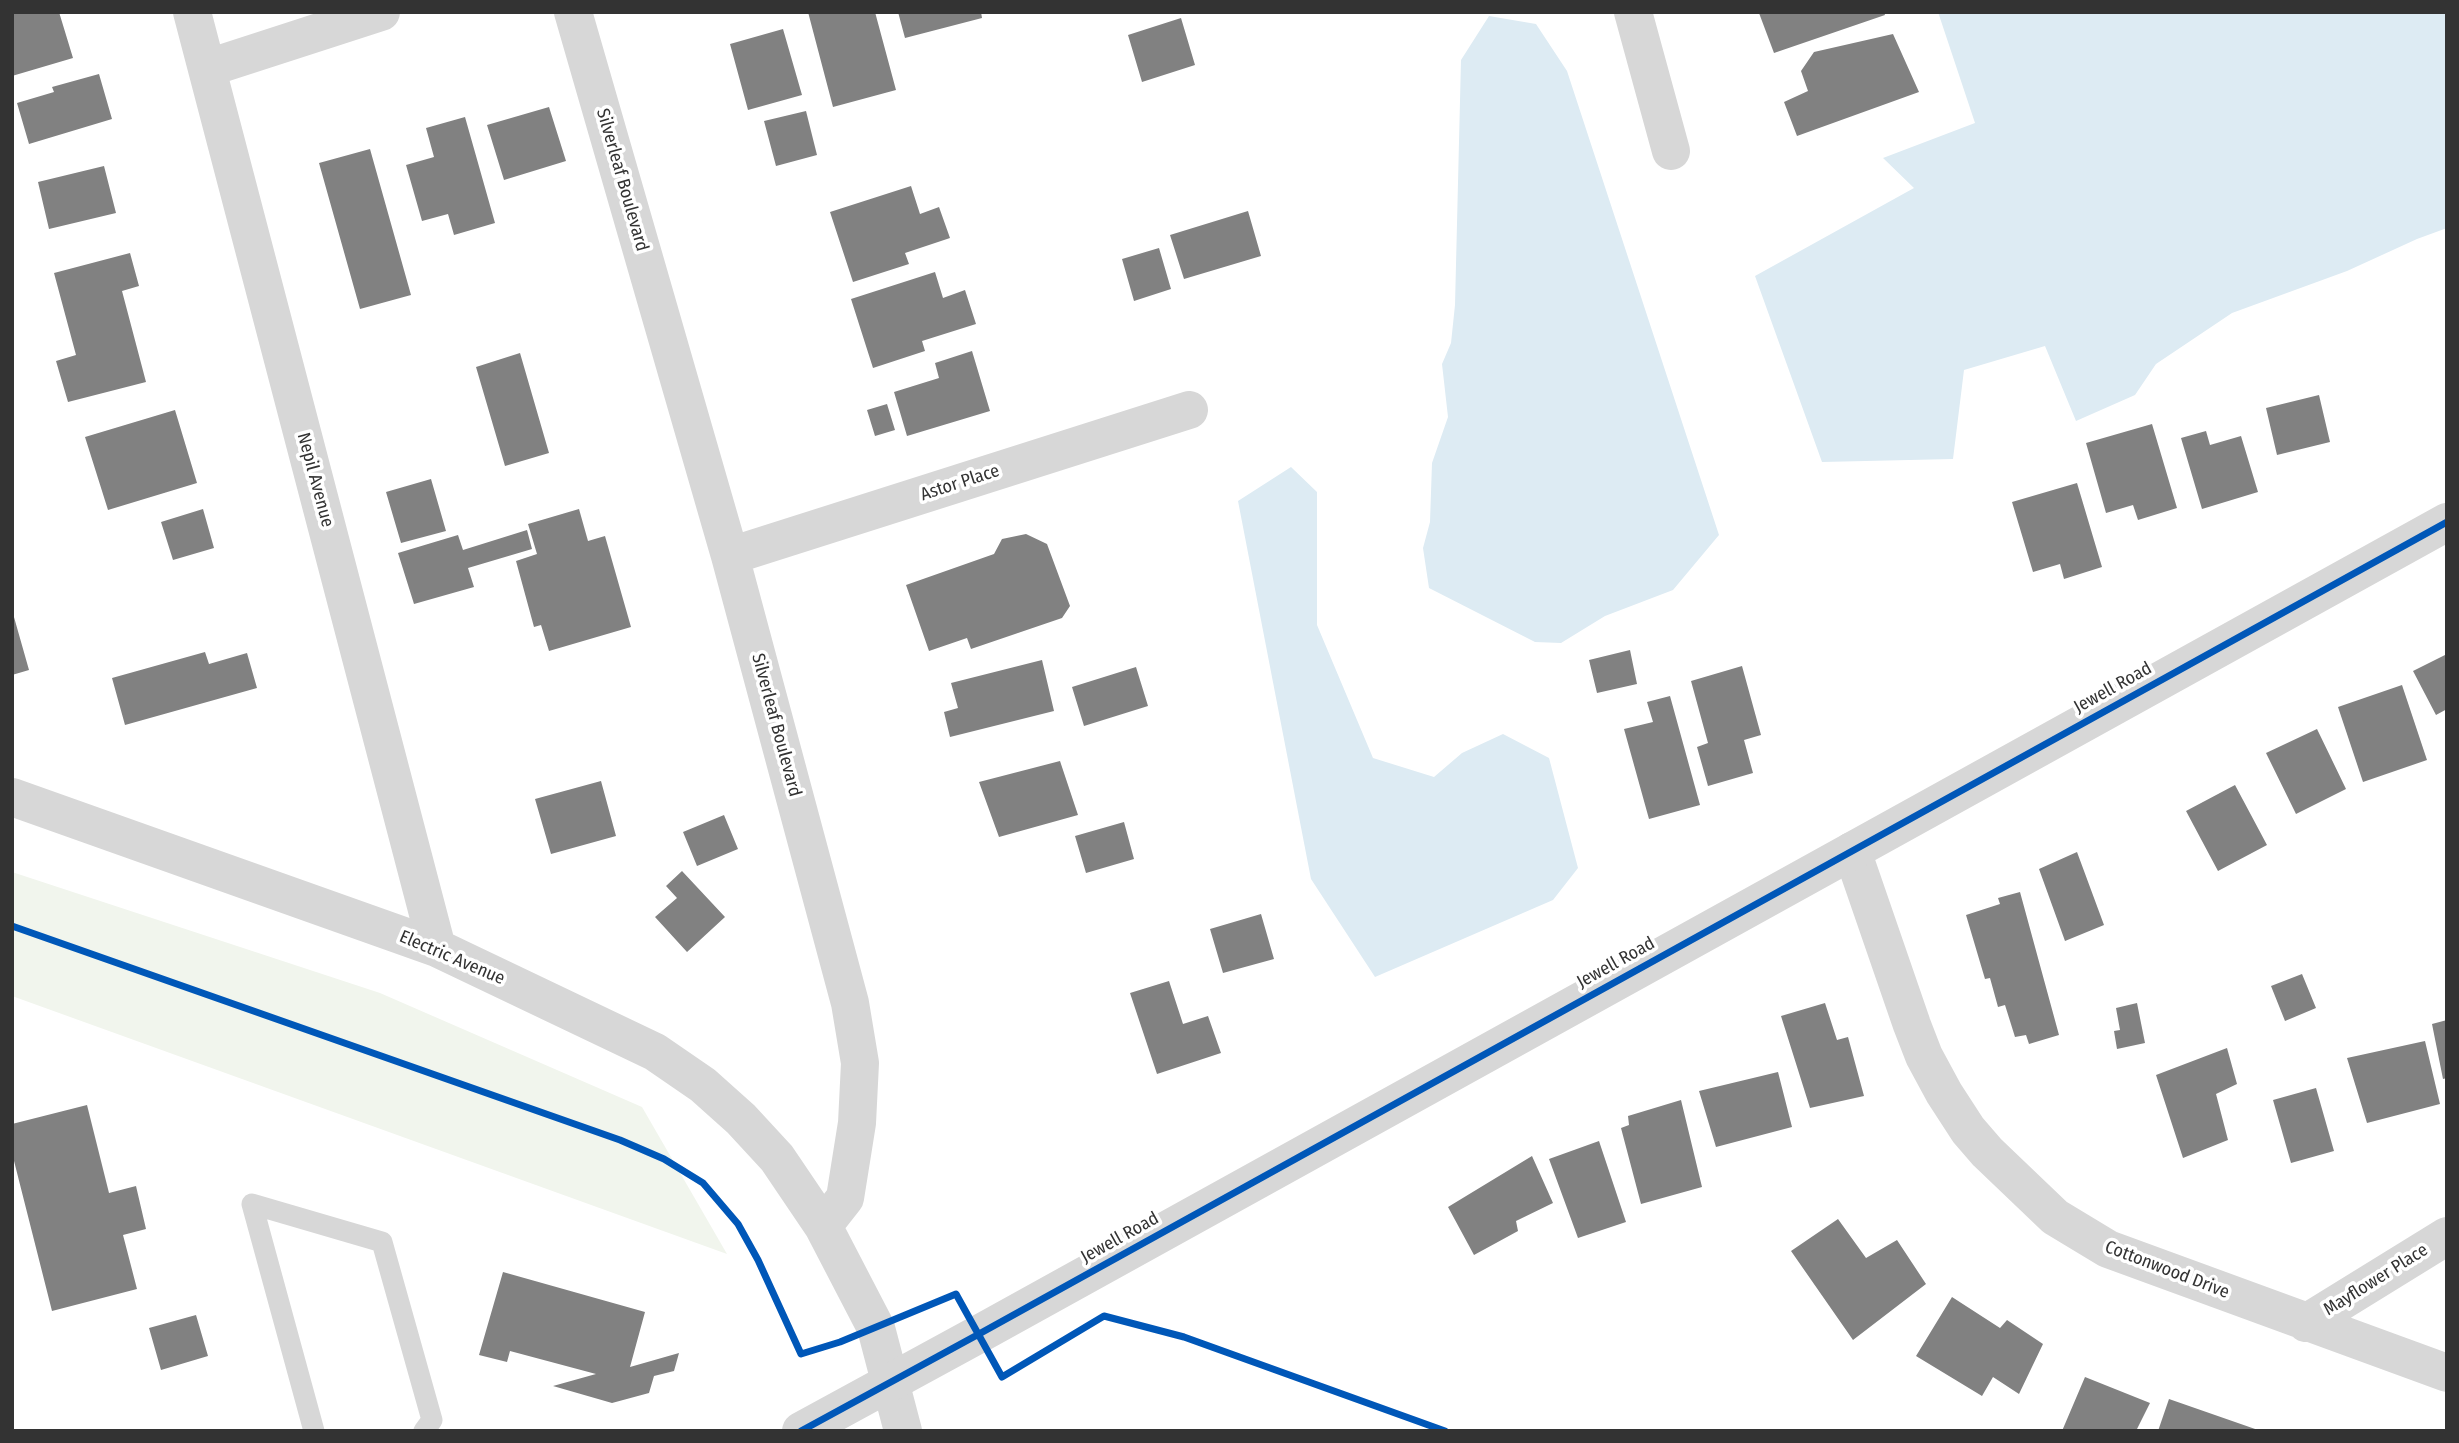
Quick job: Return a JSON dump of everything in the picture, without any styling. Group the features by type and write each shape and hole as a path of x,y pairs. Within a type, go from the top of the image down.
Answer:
{"street":[{"name":"Nepil Avenue","path":"192,12 437,948"},
{"path":"208,68 381,12"},
{"name":"Silverleaf Boulevard","path":"573,12 730,556 850,1003 860,1063 857,1124 845,1198 823,1226"},
{"path":"1633,12 1671,151"},
{"name":"Astor Place","path":"730,556 1189,410"},
{"name":"Jewell Road","path":"801,1431 2447,522"},
{"name":"Electric Avenue","path":"12,797 437,948 655,1052 703,1085 741,1119 777,1158 823,1226"},
{"name":"Cottonwood Drive","path":"1852,851 1924,1056 1944,1093 1968,1130 1987,1152 2054,1217 2108,1249 2447,1373"},
{"path":"823,1226 876,1328 903,1431"},
{"name":"Mayflower Place","path":"2306,1323 2447,1236"}],"lane":[{"path":"314,1431 252,1204 382,1242 432,1420 424,1431"}],"shaded area":[{"path":"1938,12 2447,12 2447,228 2347,271 2232,313 2156,364 2135,395 2076,421 2045,346 1964,370 1953,459 1822,462 1755,276 1914,188 1883,158 1975,123"},
{"path":"1489,16 1536,24 1567,71 1719,535 1673,590 1605,616 1561,643 1535,642 1429,588 1423,548 1430,522 1432,463 1448,417 1442,364 1451,343 1455,305 1461,60"},
{"path":"1291,467 1317,492 1317,625 1373,758 1434,777 1462,753 1503,734 1549,758 1578,868 1553,900 1375,977 1311,879 1238,501"},
{"path":"12,872 380,993 642,1107 727,1254 12,996"}],"building":[{"path":"12,12 59,12 73,58 12,76"},
{"path":"808,12 875,12 896,90 833,107"},
{"path":"898,12 981,12 982,18 905,38"},
{"path":"1884,12 1885,15 1774,53 1759,13"},
{"path":"1181,18 1195,65 1142,82 1128,35"},
{"path":"783,29 802,95 748,110 730,44"},
{"path":"1893,34 1919,92 1797,136 1784,102 1808,91 1801,71 1814,52"},
{"path":"99,74 112,119 29,144 17,103 54,92 52,87"},
{"path":"549,107 566,161 504,180 487,125"},
{"path":"806,111 817,155 776,166 764,121"},
{"path":"465,117 495,223 454,235 448,214 422,221 406,165 434,157 426,128"},
{"path":"370,149 411,295 360,309 319,163"},
{"path":"104,166 116,213 49,229 38,182"},
{"path":"911,186 920,214 939,207 950,238 905,253 909,264 853,282 830,212"},
{"path":"1248,211 1261,256 1184,279 1170,235"},
{"path":"1159,248 1171,289 1134,301 1122,259"},
{"path":"130,253 139,286 122,291 146,382 68,402 56,361 76,355 54,273"},
{"path":"935,272 943,298 965,290 976,324 922,341 925,351 873,368 851,299"},
{"path":"972,351 990,411 907,436 894,392 939,378 935,363"},
{"path":"520,353 549,453 505,466 476,367"},
{"path":"2319,395 2330,442 2277,455 2266,408"},
{"path":"887,404 895,430 875,436 867,410"},
{"path":"175,410 197,483 108,510 85,437"},
{"path":"2152,424 2177,508 2138,520 2133,505 2106,513 2086,443"},
{"path":"2206,431 2210,445 2241,436 2258,492 2202,509 2181,438"},
{"path":"431,479 446,531 401,543 386,492"},
{"path":"2077,483 2102,567 2064,579 2060,564 2033,572 2012,502"},
{"path":"203,509 214,548 173,560 161,522"},
{"path":"579,509 588,541 605,536 631,627 549,651 541,625 534,627 516,561 537,554 528,524"},
{"path":"527,530 532,549 468,568 474,587 414,604 398,553 458,535 463,550"},
{"path":"1026,534 1047,544 1070,606 1062,618 971,649 967,638 929,651 906,585 994,554 1002,539"},
{"path":"12,610 29,670 12,675"},
{"path":"1630,650 1637,684 1597,693 1589,660"},
{"path":"205,652 209,664 247,653 257,688 125,725 112,678"},
{"path":"2447,654 2447,709 2436,715 2413,671"},
{"path":"1042,660 1054,711 950,737 944,712 958,708 951,683"},
{"path":"1742,666 1761,735 1744,740 1753,773 1708,786 1697,747 1708,743 1691,681"},
{"path":"1136,667 1148,706 1084,726 1072,687"},
{"path":"2402,685 2427,760 2363,782 2338,707"},
{"path":"1670,696 1700,805 1649,819 1624,729 1653,722 1647,702"},
{"path":"2317,729 2346,789 2296,814 2266,753"},
{"path":"1060,761 1078,815 999,837 979,782"},
{"path":"601,781 616,836 551,854 535,799"},
{"path":"2235,785 2267,845 2218,871 2186,811"},
{"path":"724,815 738,849 697,866 683,832"},
{"path":"1124,822 1134,859 1086,873 1075,836"},
{"path":"2077,852 2104,925 2065,941 2039,869"},
{"path":"682,871 725,917 687,952 655,917 677,898 666,886"},
{"path":"2020,892 2059,1035 2029,1044 2026,1035 2015,1037 2005,1005 1998,1007 1990,978 1985,979 1966,915 2000,904 1998,898"},
{"path":"1261,914 1274,959 1223,973 1210,929"},
{"path":"2302,974 2316,1008 2285,1021 2271,986"},
{"path":"1169,981 1183,1024 1208,1016 1221,1053 1157,1074 1130,993"},
{"path":"1825,1003 1837,1040 1848,1037 1864,1096 1810,1108 1781,1016"},
{"path":"2137,1003 2145,1043 2117,1049 2114,1031 2120,1030 2116,1008"},
{"path":"2447,1020 2447,1078 2443,1079 2432,1024"},
{"path":"2425,1041 2440,1104 2367,1123 2347,1058"},
{"path":"2227,1048 2237,1084 2216,1094 2228,1140 2183,1158 2156,1075"},
{"path":"1778,1072 1792,1127 1716,1147 1699,1091"},
{"path":"2316,1088 2334,1151 2291,1163 2273,1100"},
{"path":"1681,1100 1702,1187 1641,1204 1621,1128 1629,1125 1628,1116"},
{"path":"87,1105 109,1193 136,1186 146,1229 123,1235 137,1289 52,1311 12,1153 12,1124"},
{"path":"1599,1141 1626,1222 1578,1238 1549,1159"},
{"path":"1532,1156 1553,1203 1516,1221 1518,1231 1474,1255 1448,1207"},
{"path":"1838,1219 1866,1258 1897,1240 1926,1284 1853,1340 1791,1251"},
{"path":"503,1272 645,1312 630,1367 679,1353 674,1371 654,1376 649,1393 612,1403 553,1386 596,1374 510,1351 507,1362 479,1355"},
{"path":"1952,1297 2000,1328 2007,1320 2043,1344 2019,1394 1993,1377 1982,1396 1916,1356"},
{"path":"196,1315 208,1356 161,1370 149,1328"},
{"path":"2085,1377 2150,1403 2136,1431 2062,1431"},
{"path":"2169,1399 2258,1430 2258,1431 2158,1431"}],"cycle path":[{"path":"801,1431 2447,522"},
{"path":"12,926 620,1140 664,1159 703,1183 738,1224 758,1260 801,1354 840,1342 956,1294 1002,1377 1104,1316 1184,1337 1445,1431"}]}
